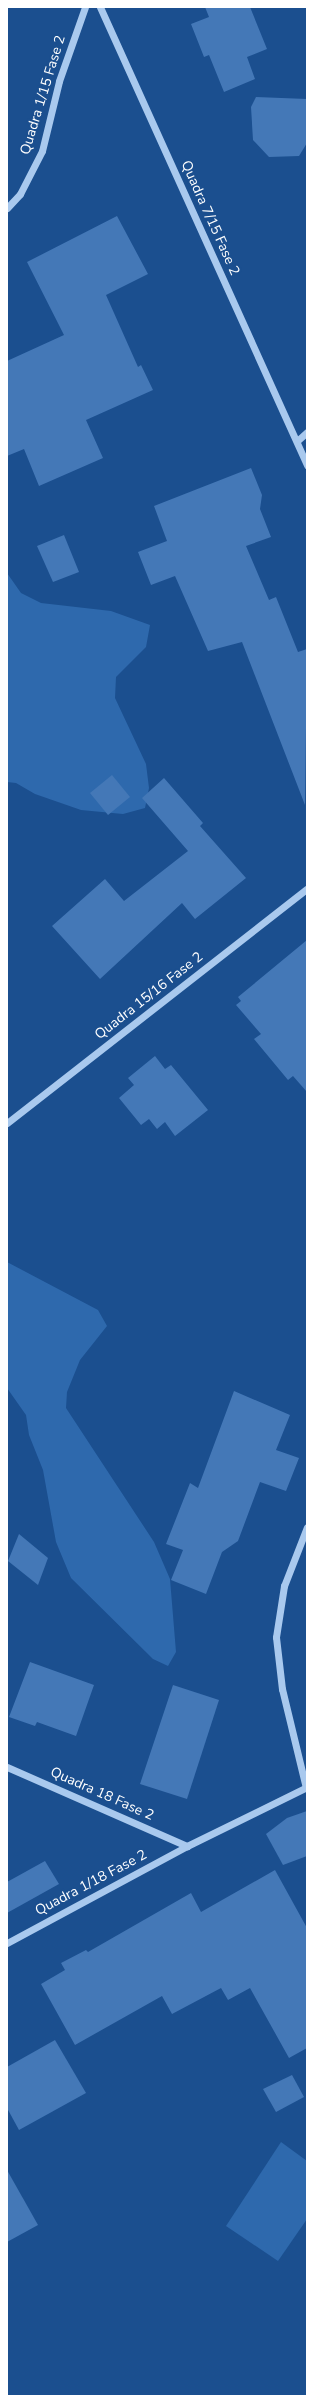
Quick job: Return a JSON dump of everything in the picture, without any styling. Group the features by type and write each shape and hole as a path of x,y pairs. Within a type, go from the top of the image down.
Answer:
{"street":[{"name":"Quadra 1/15 Fase 2","path":"7,208 20,194 42,151 59,81 85,7"},
{"name":"Quadra 7/15 Fase 2","path":"100,7 307,464"},
{"path":"297,441 307,432"},
{"name":"Quadra 15/16 Fase 2","path":"7,1123 307,890"},
{"path":"307,1527 284,1586 276,1637 282,1689 307,1788"},
{"name":"Quadra 18 Fase 2","path":"7,1767 187,1846"},
{"name":"Quadra 1/18 Fase 2","path":"7,1943 187,1846 307,1788"}],"shaded area":[{"path":"7,573 21,593 41,603 111,611 150,625 146,647 116,677 115,698 146,764 149,788 145,808 123,814 81,810 35,794 16,783 7,782"},
{"path":"7,1262 98,1310 107,1326 80,1360 67,1392 66,1408 154,1542 170,1579 176,1652 168,1666 153,1659 71,1578 56,1542 43,1470 29,1435 26,1415 7,1388"},
{"path":"281,2142 307,2161 307,2219 278,2261 226,2226"}],"building":[{"path":"205,7 250,7 267,49 247,57 255,79 224,92 209,55 204,57 191,24 209,17"},
{"path":"256,97 307,99 307,143 299,156 269,157 253,140 251,107"},
{"path":"117,216 148,274 106,295 138,367 141,365 153,390 86,420 103,458 39,486 24,449 7,456 7,361 64,335 27,262"},
{"path":"251,468 262,495 260,509 271,537 246,546 269,600 276,597 298,652 307,649 305,805 242,642 208,651 175,576 151,585 138,552 167,541 154,506"},
{"path":"64,535 79,572 53,582 37,546"},
{"path":"112,775 130,797 108,815 90,793"},
{"path":"164,778 203,823 200,826 246,878 195,919 182,903 100,979 52,926 105,879 124,901 188,851 142,798"},
{"path":"307,940 307,1092 293,1076 288,1080 254,1039 261,1034 236,1005 241,1001 238,997"},
{"path":"155,1056 165,1069 171,1065 208,1110 175,1136 165,1122 157,1129 149,1119 141,1125 119,1098 134,1085 128,1078"},
{"path":"234,1391 290,1415 276,1450 299,1458 286,1491 260,1482 238,1541 222,1552 206,1594 171,1580 183,1550 166,1544 190,1483 198,1488"},
{"path":"19,1534 48,1558 38,1585 8,1561"},
{"path":"30,1662 94,1685 76,1736 37,1722 35,1726 9,1717"},
{"path":"173,1685 219,1700 187,1799 140,1784"},
{"path":"307,1811 307,1856 283,1865 266,1834 287,1818"},
{"path":"45,1861 59,1884 7,1913 7,1882"},
{"path":"275,1870 307,1928 307,2048 289,2058 250,1988 228,2000 221,1988 172,2014 162,1996 75,2045 41,1984 65,1970 61,1963 86,1950 88,1952 191,1893 201,1912"},
{"path":"55,2040 86,2093 19,2130 7,2108 7,2067"},
{"path":"292,2075 304,2097 276,2112 263,2089"},
{"path":"7,2170 38,2225 7,2242"}]}
